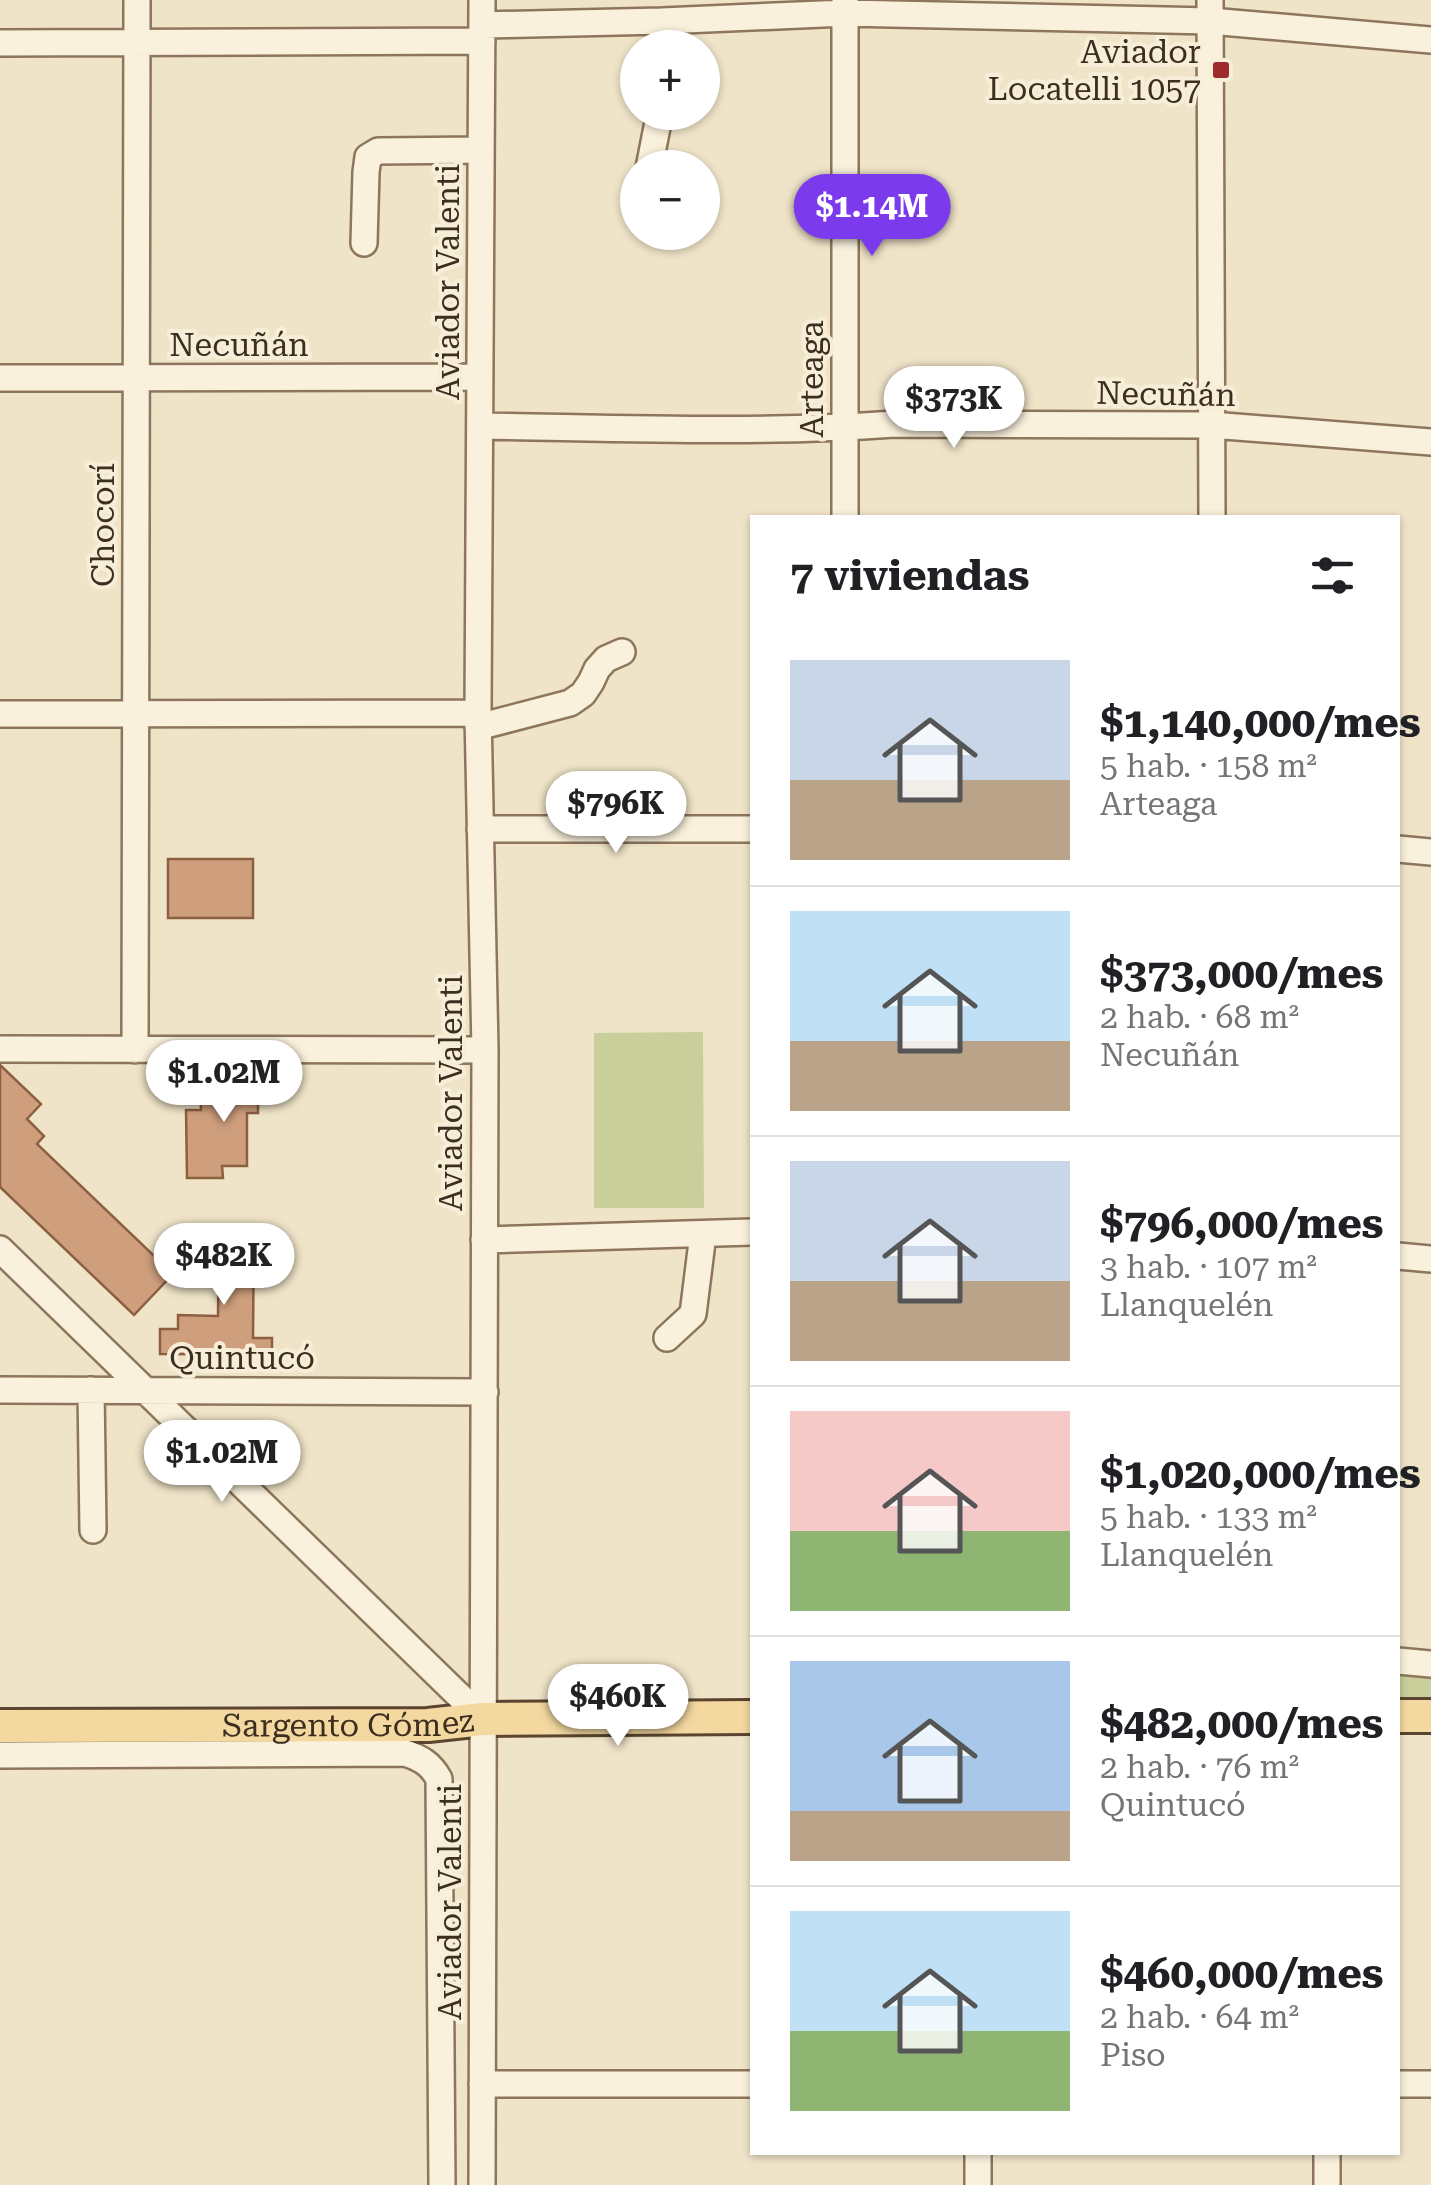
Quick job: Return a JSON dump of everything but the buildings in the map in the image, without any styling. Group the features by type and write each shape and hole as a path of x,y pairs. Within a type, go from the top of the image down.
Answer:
{"main road":[{"path":"1400,1716 1431,1716"},
{"name":"Sargento Gómez","path":"0,1726 428,1725 483,1719 750,1717"}],"street":[{"name":"Chocorí","path":"135,1050 137,0"},
{"path":"690,30 845,7 1210,10 1431,40"},
{"name":"Arteaga","path":"845,7 845,515"},
{"path":"1210,10 1212,515"},
{"path":"0,43 482,22 620,31"},
{"name":"Aviador Valenti","path":"482,22 478,720 484,1050 482,2185"},
{"path":"364,244 368,158 378,151 481,150"},
{"name":"Necuñán","path":"0,378 479,377"},
{"name":"Necuñán","path":"480,426 672,429 894,424 1211,425 1431,442"},
{"path":"0,714 478,720 570,703 582,694 606,659 622,652"},
{"path":"480,829 750,828"},
{"path":"1400,849 1431,852"},
{"path":"0,1049 484,1050"},
{"path":"484,1240 750,1232"},
{"path":"666,1338 693,1314 703,1234"},
{"path":"0,1250 483,1719"},
{"path":"1400,1256 1431,1259"},
{"name":"Quintucó","path":"0,1390 484,1392"},
{"path":"91,1390 92,1530"},
{"path":"1400,1661 1431,1664"},
{"path":"0,1755 405,1753 432,1766 439,1779 442,2185"},
{"path":"482,2084 750,2084"},
{"path":"1400,2084 1431,2084"},
{"path":"978,2155 978,2185"},
{"path":"1327,2155 1328,2185"}],"green space":[{"path":"703,1032 704,1208 594,1208 594,1033"},
{"path":"1400,1671 1431,1674 1431,1708 1400,1708"}],"place":[{"name":"Aviador Locatelli 1057","path":"1221,70"}]}
